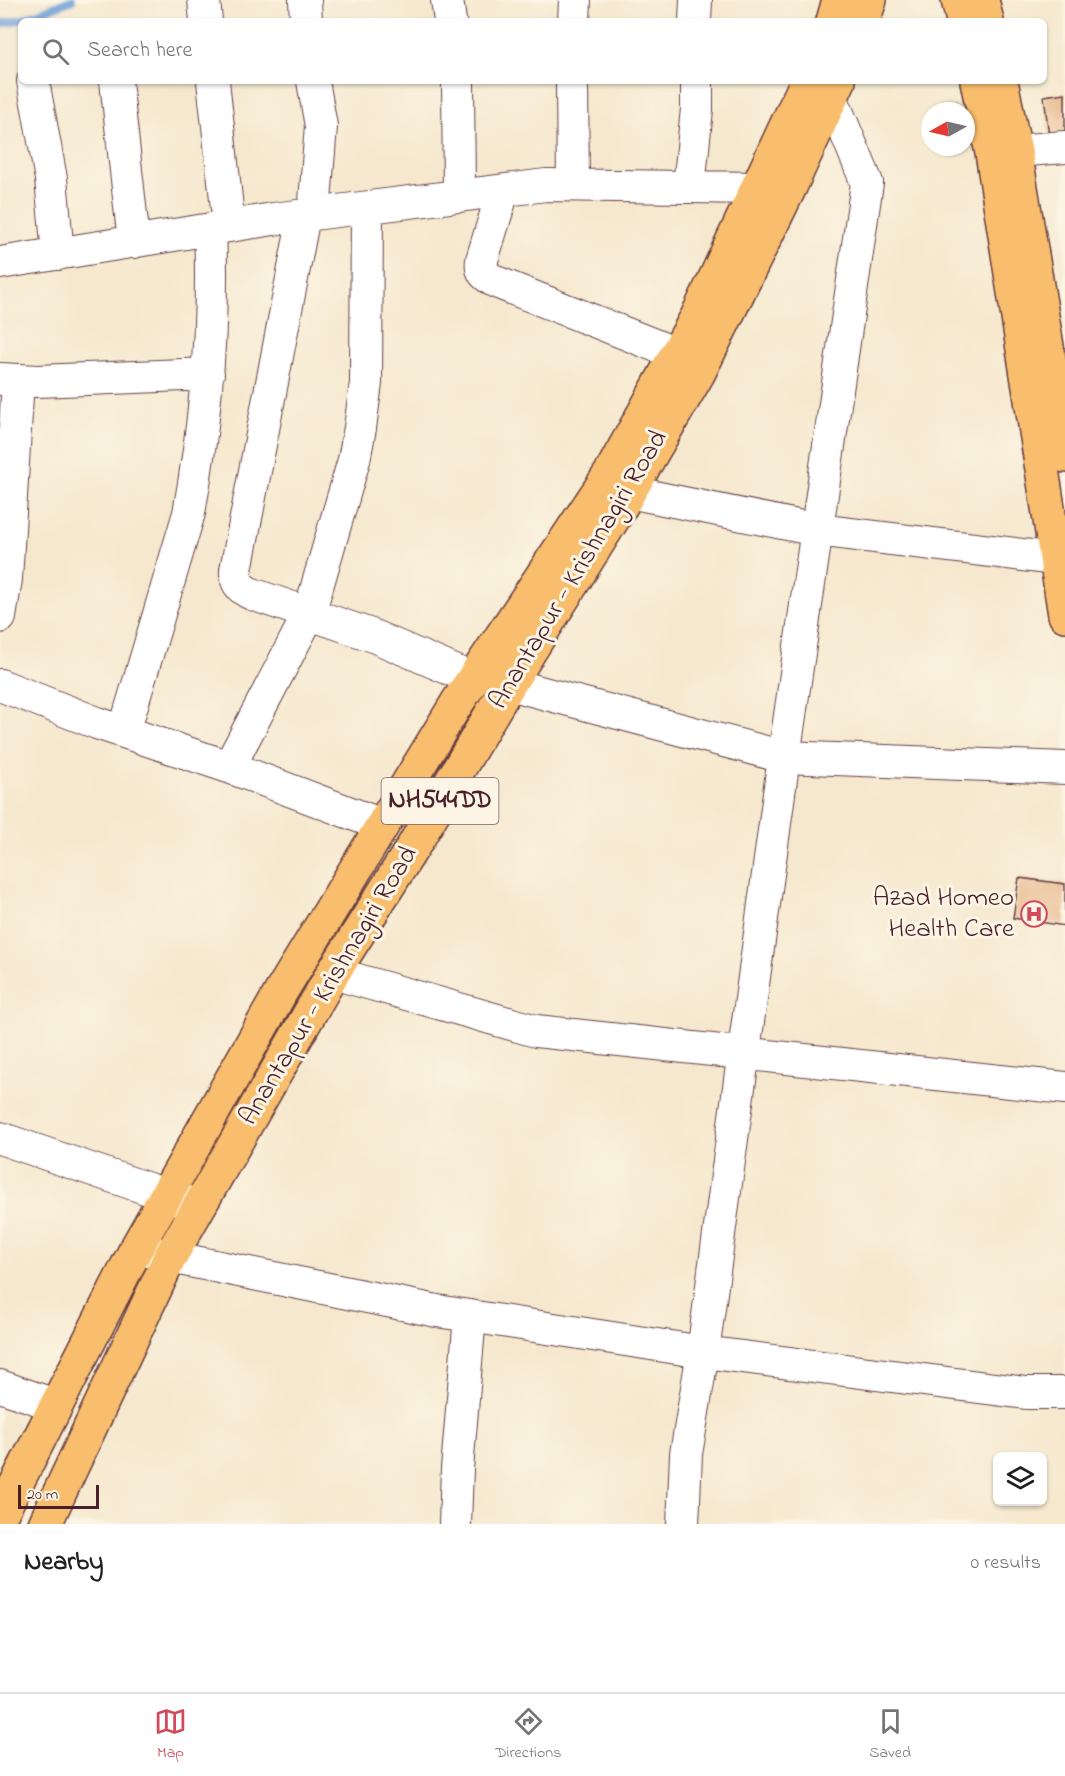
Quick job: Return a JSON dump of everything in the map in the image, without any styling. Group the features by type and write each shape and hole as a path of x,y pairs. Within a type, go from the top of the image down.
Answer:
{"highway":[{"path":"834,18 839,0"},
{"path":"864,18 870,0"},
{"path":"958,0 962,18"},
{"path":"982,0 986,18"},
{"path":"978,84 994,164 1065,615"},
{"path":"1002,84 1015,151 1065,456"},
{"name":"Anantapur - Krishnagiri Road","path":"0,1516 137,1247 282,990 477,673 610,474 697,317 758,188 826,87"},
{"name":"Anantapur - Krishnagiri Road","path":"45,1524 170,1257 198,1206 333,973 414,845 509,684 629,492 698,374 826,87"}],"street":[{"path":"204,0 206,18"},
{"path":"305,0 306,18"},
{"path":"447,0 450,18"},
{"path":"574,18 575,0"},
{"path":"695,18 696,0"},
{"path":"34,84 51,179 58,254"},
{"path":"116,84 134,242"},
{"path":"124,732 189,513 208,374 212,288 220,228 213,84"},
{"path":"314,84 321,126 309,215 236,577 243,590 509,684 784,757 1065,768"},
{"path":"458,84 459,196"},
{"path":"572,84 573,185"},
{"path":"689,187 697,109 697,84"},
{"path":"683,1524 686,1454 703,1352 784,757 867,183 826,87"},
{"path":"1015,151 1065,147"},
{"path":"0,263 309,215 546,185 758,188"},
{"path":"503,191 482,260 483,273 496,282 677,354"},
{"path":"229,767 309,614 354,460 366,383 367,208"},
{"path":"0,617 6,579 9,380 208,374"},
{"path":"629,492 817,530 1056,559"},
{"path":"0,685 124,732 229,767 382,825"},
{"path":"333,973 536,1031 1065,1088"},
{"path":"0,1138 198,1206"},
{"path":"137,1247 170,1257 470,1316 703,1352 1026,1393 1065,1393"},
{"path":"455,1524 457,1469 470,1316"},
{"path":"0,1386 55,1405"}],"building":[{"path":"1065,93 1065,134 1049,136 1044,96"},
{"path":"1019,878 1065,884 1065,926 1013,918"}],"waterway":[{"path":"26,18 72,0"},
{"path":"0,24 18,20"}],"place":[{"name":"Azad Homeo Health Care","path":"1034,914"}]}
